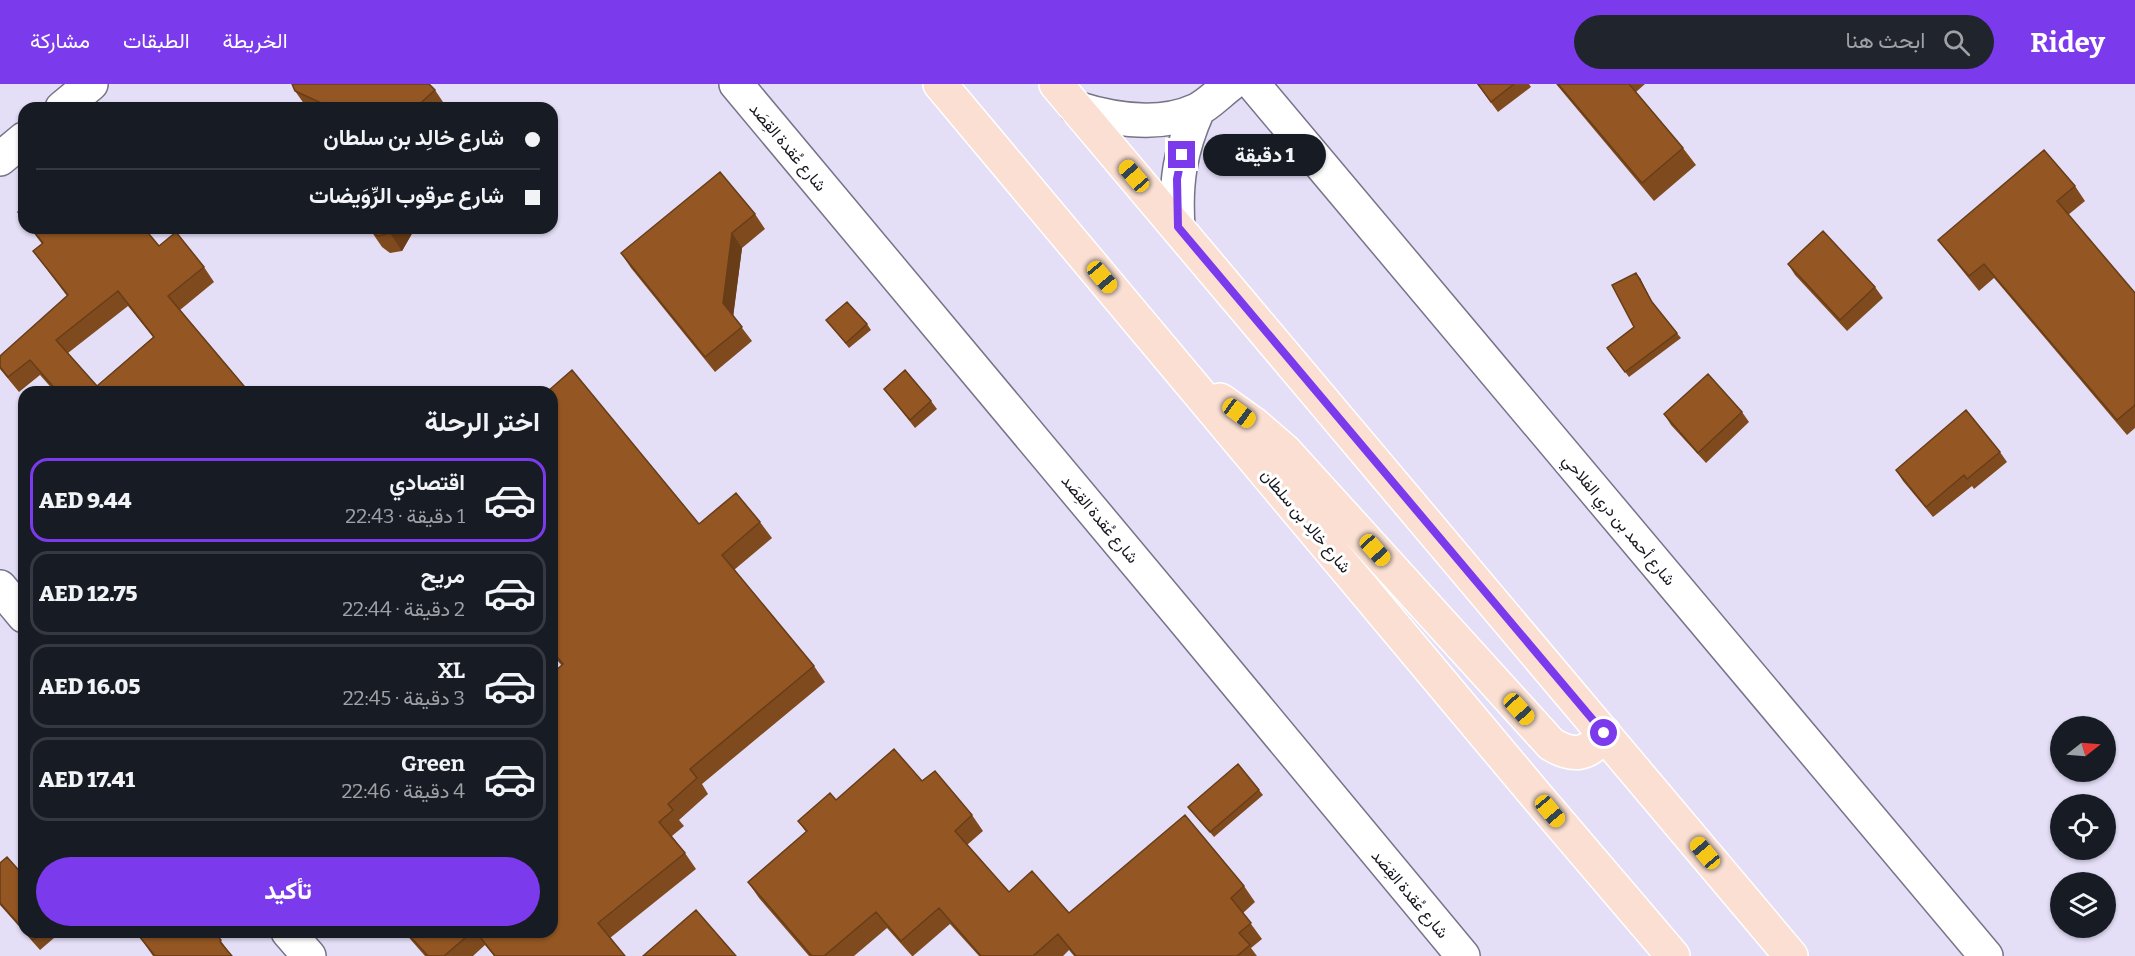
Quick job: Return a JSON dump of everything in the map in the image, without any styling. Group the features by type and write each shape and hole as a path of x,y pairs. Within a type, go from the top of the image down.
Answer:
{"main road":[{"name":"شارع خالِد بن سلطان","path":"940,84 1673,956"},
{"path":"1066,96 1791,956"},
{"path":"1190,382 1231,407 1284,451 1551,744 1562,751 1574,753 1587,750 1597,743 1604,733"}],"street":[{"path":"69,102 91,84"},
{"name":"شارع عُقدة القِصَد","path":"736,84 1463,956"},
{"path":"1066,96 1100,116 1150,120 1174,117 1198,110 1231,84"},
{"name":"شارع أحمد بن دري الفلاحي","path":"1253,84 1986,956"},
{"path":"1178,227 1176,203 1179,171 1188,132 1198,110"},
{"path":"0,159 18,144"},
{"path":"0,587 18,609"},
{"path":"293,938 309,956"}],"building":[{"path":"292,84 429,84 435,90 422,102 319,102 295,91"},
{"path":"1478,84 1514,84 1491,102"},
{"path":"1558,84 1629,84 1683,148 1642,183"},
{"path":"2044,150 2075,186 2057,201 2135,293 2135,405 2117,420 1984,264 1969,276 1938,240"},
{"path":"720,172 755,214 732,233 723,303 742,327 705,357 621,253"},
{"path":"1823,231 1875,287 1840,320 1788,264"},
{"path":"36,234 149,234 159,246 174,234 178,234 204,267 168,296 244,386 97,386 53,386 30,360 8,377 0,367 0,356 68,295 33,251 43,243","holes":["118,291 154,337 97,386 56,340"]},
{"path":"1636,273 1652,302 1677,333 1625,372 1607,348 1634,327 1612,285"},
{"path":"847,302 867,324 846,343 826,320"},
{"path":"572,370 699,524 736,493 760,522 722,555 814,666 690,769 697,778 668,804 673,810 659,822 685,853 598,923 625,956 495,956 481,938 558,938 558,669 563,664 558,658 558,386 554,386"},
{"path":"905,370 931,401 910,420 884,389"},
{"path":"1708,374 1742,412 1698,453 1664,414"},
{"path":"1966,410 2000,452 1967,479 1964,475 1926,507 1896,470"},
{"path":"894,749 922,781 935,771 972,815 955,831 1009,892 1032,871 1069,913 1185,815 1244,886 1231,898 1251,923 1239,933 1250,945 1237,956 1076,956 1058,934 1033,956 981,956 939,908 901,941 876,912 824,956 812,956 748,882 807,831 798,821 830,793 836,800"},
{"path":"1238,764 1259,790 1210,832 1188,807"},
{"path":"7,857 18,869 18,923 0,903 0,863"},
{"path":"696,910 736,956 643,956"},
{"path":"141,938 219,938 232,956 155,956"},
{"path":"412,938 465,938 444,956 428,956"}],"route":[{"path":"1182,155 1177,179 1178,227 1604,733"}]}
